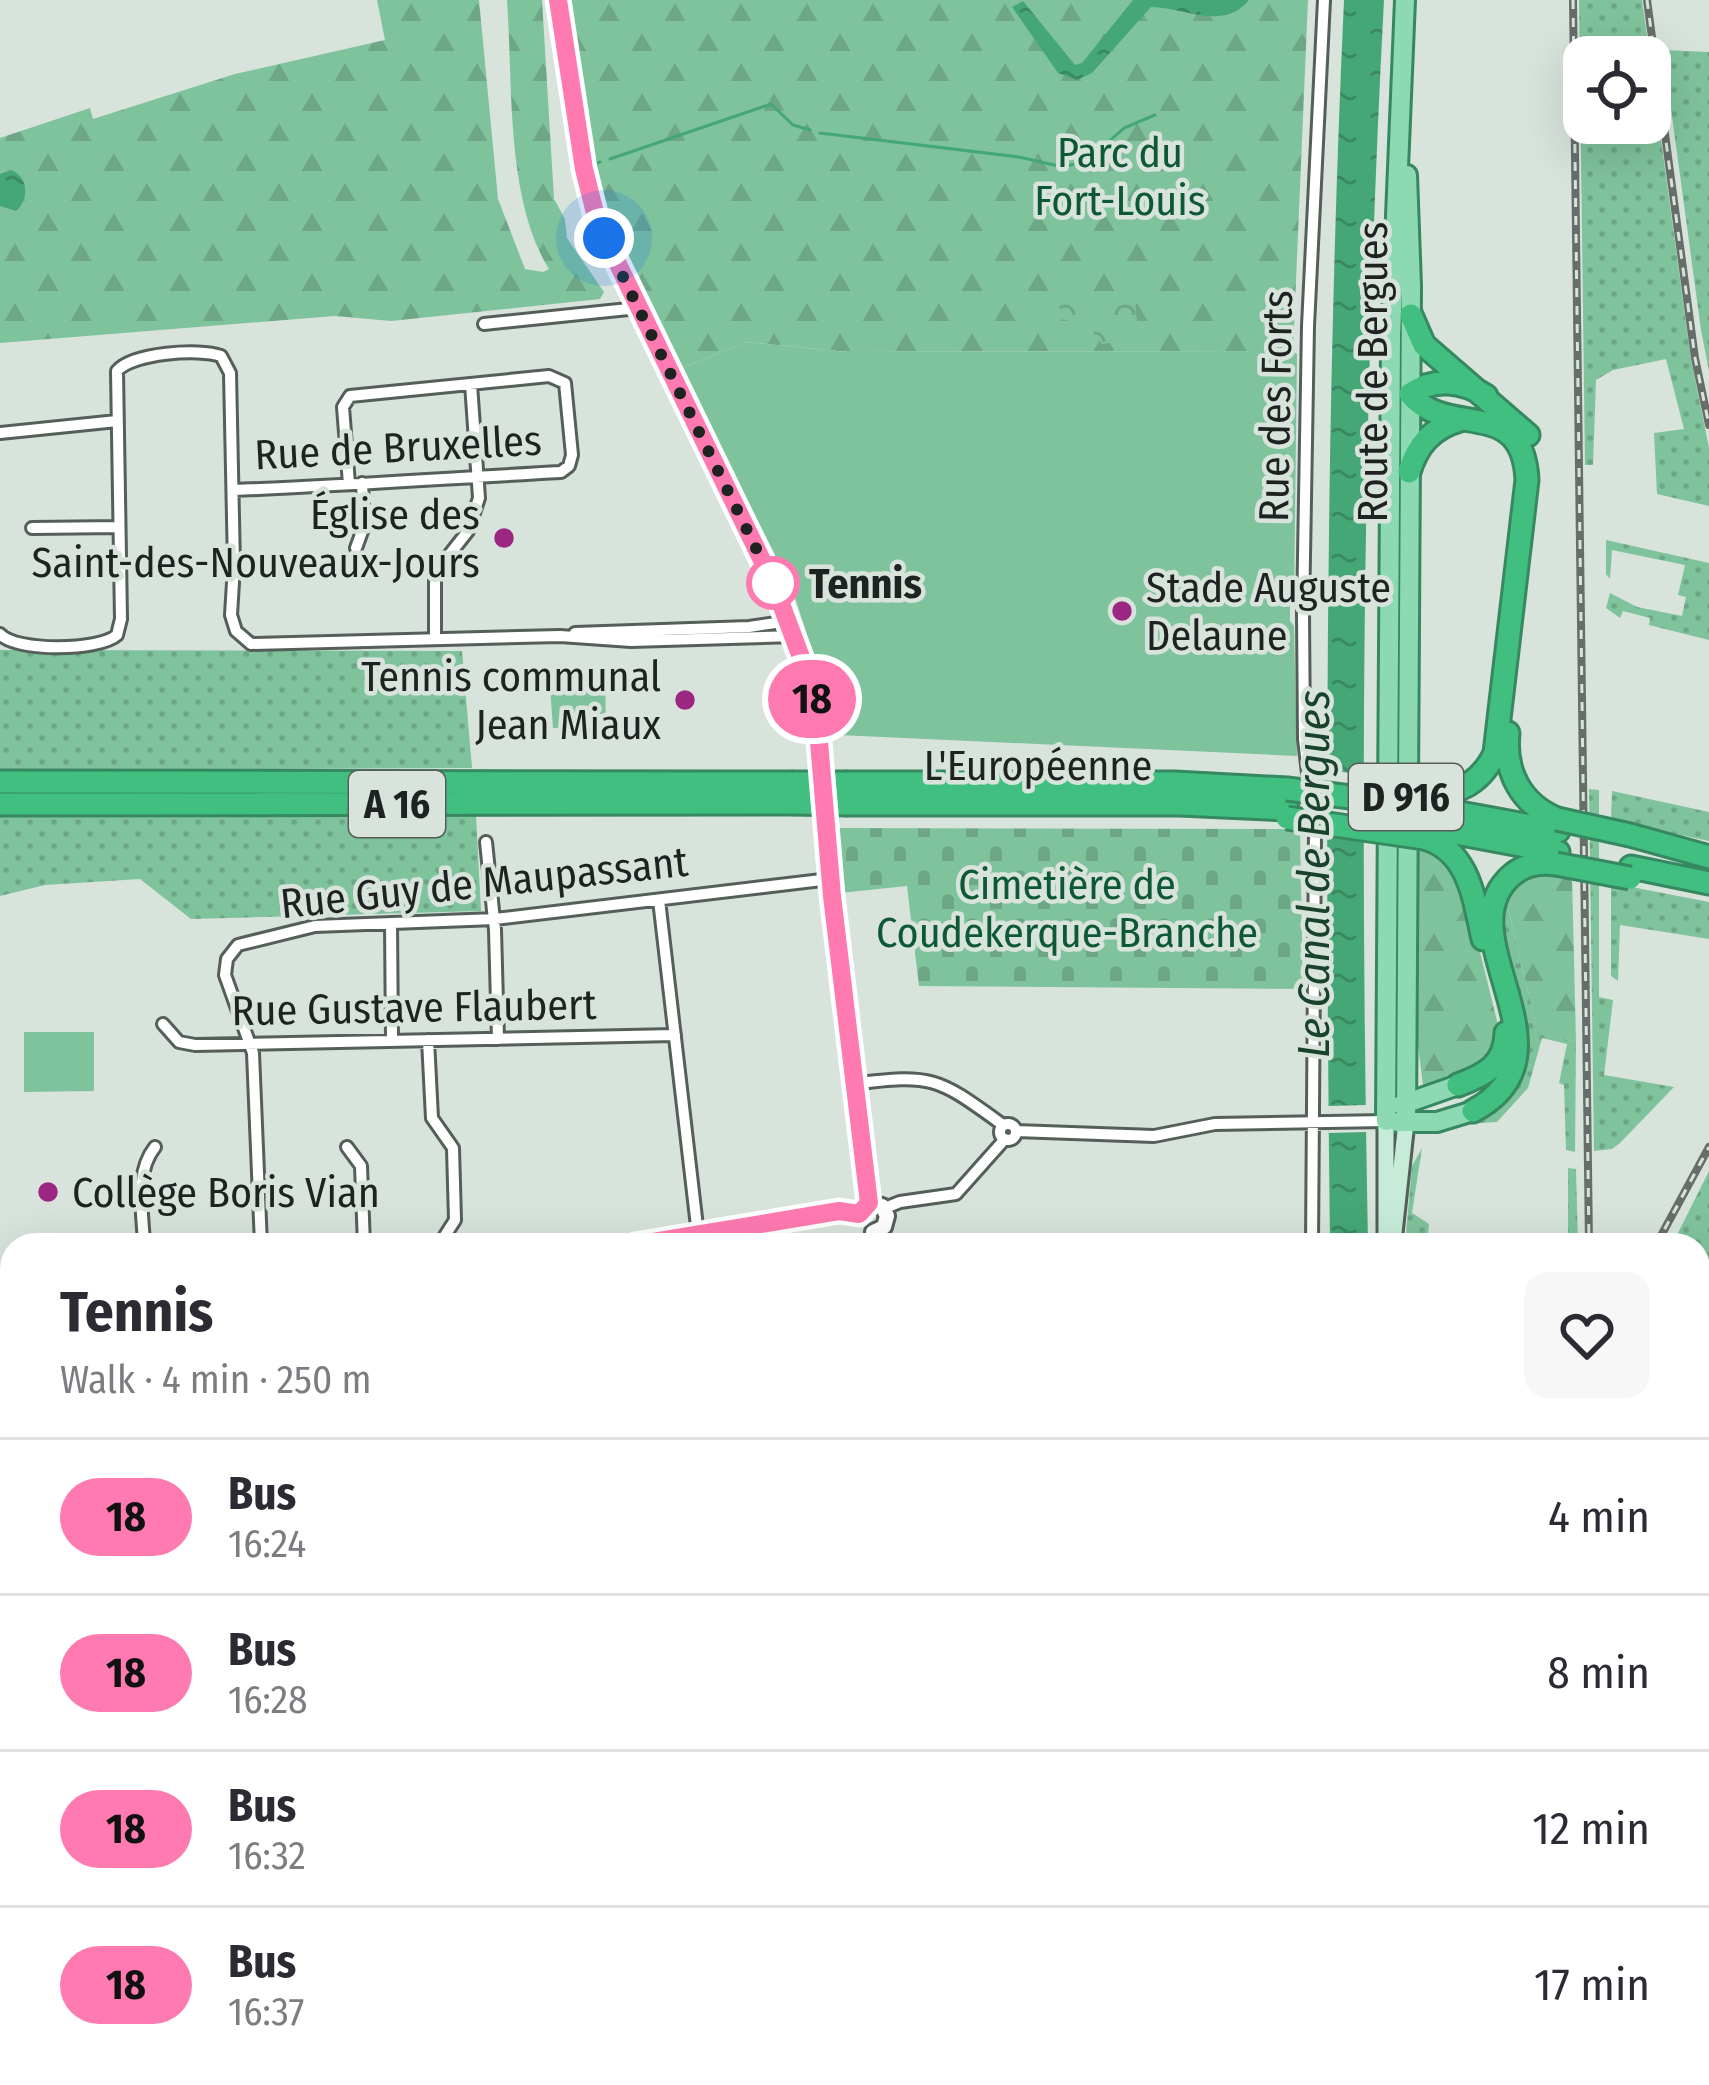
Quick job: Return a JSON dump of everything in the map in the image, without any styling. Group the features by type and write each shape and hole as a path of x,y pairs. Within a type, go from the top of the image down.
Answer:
{"highway":[{"path":"1411,315 1424,345 1527,434 1536,466 1508,757 1524,796 1557,842 1630,856"},
{"path":"1423,816 1447,794 1473,783 1488,768 1498,742 1526,470 1514,438 1494,424 1437,413 1410,394 1423,386 1454,383 1486,396"},
{"path":"1409,472 1416,453 1434,432 1451,422 1472,419"},
{"name":"L'Européenne","path":"0,782 848,794 1229,806 1288,798"},
{"name":"L'Européenne","path":"848,794 1081,782 1288,798 1423,816 1630,856 1709,860"},
{"name":"L'Européenne","path":"0,804 792,793"},
{"path":"1288,798 1423,816 1468,880 1506,1035 1503,1054 1493,1069 1458,1085"},
{"path":"1473,1111 1501,1090 1516,1049 1515,1024 1492,925 1495,899 1506,880 1535,864 1557,842"},
{"name":"L'Européenne","path":"1630,856 1709,886"}],"main road":[{"name":"Route de Bergues","path":"1392,1117 1390,439 1405,0"},
{"name":"Route de Bergues","path":"1390,1233 1411,315 1402,74"},
{"path":"1390,439 1398,410 1410,394 1401,372 1393,250"},
{"path":"1392,1117 1458,1085"},
{"path":"1392,1117 1442,1122 1473,1111"}],"street":[{"path":"558,0 589,195 604,238 792,628 817,730 830,879 871,1208 886,1224 878,1233"},
{"name":"Rue des Forts","path":"1313,1233 1321,1121 1316,1062 1315,834 1304,746 1303,614 1308,326 1324,0"},
{"path":"484,324 638,308"},
{"path":"0,634 20,646 112,640 121,623 116,378 121,365 132,359 209,352 227,364 241,632 262,639 306,642 560,636 589,630 792,628"},
{"name":"Rue de Bruxelles","path":"233,490 567,469 572,455 566,386 558,377 472,384"},
{"path":"356,548 364,526 346,400 358,394 472,384 479,498 470,526 435,573 435,639"},
{"path":"0,433 117,421"},
{"path":"32,528 119,527"},
{"path":"486,842 498,1039"},
{"name":"Rue Guy de Maupassant","path":"260,1233 251,1043 226,980 226,963 235,948 250,940 307,928 494,920 830,879"},
{"path":"659,900 698,1233"},
{"path":"391,923 392,1040"},
{"name":"Rue Gustave Flaubert","path":"163,1024 183,1043 675,1035"},
{"path":"428,1040 432,1118 453,1148 455,1220 447,1233"},
{"path":"854,1084 929,1079 1008,1132 1154,1136 1215,1124 1392,1117"},
{"path":"704,1233 956,1194 1008,1132"},
{"path":"144,1233 142,1174 155,1147"},
{"path":"347,1147 361,1166 364,1233"},
{"path":"868,1233 861,1225 871,1208"}],"green space":[{"path":"377,0 479,0 498,199 525,269 543,272 549,269 535,241 518,174 507,0 542,0 554,199 565,219 567,238 604,292 600,299 391,321 335,316 0,343 0,138 90,108 93,119 235,74 385,40"},
{"name":"Parc du Fort-Louis","path":"567,0 1308,0 1293,351 848,352 746,342 680,369 602,214"},
{"path":"1579,0 1642,0 1647,36 1579,36"},
{"path":"1671,50 1709,52 1709,371 1671,109"},
{"path":"1581,144 1662,144 1691,359 1709,448 1709,506 1657,494 1654,433 1684,429 1666,359 1613,370 1596,380 1593,465 1585,465"},
{"path":"1134,295 1139,339 1102,344 1088,326 1061,319 1058,299"},
{"path":"746,342 848,352 1297,354 1290,621 1294,626 1297,756 839,735 792,588 680,369"},
{"path":"1606,540 1709,563 1709,640 1649,625 1650,618 1623,611 1620,618 1606,608 1610,593 1637,607 1682,616 1686,597 1678,595 1685,565 1612,550 1610,579"},
{"path":"0,650 462,651 472,768 0,770"},
{"path":"605,672 606,727 553,728 549,673"},
{"path":"1589,789 1599,790 1599,997 1613,1000 1604,1075 1674,1087 1620,1143 1594,1151"},
{"path":"1612,791 1709,812 1709,841 1611,820"},
{"path":"476,815 481,911 191,919 140,879 45,885 0,896 0,816"},
{"name":"Cimetière de Coudekerque-Branche","path":"832,828 1300,829 1303,989 919,986 907,886 840,893"},
{"path":"1418,845 1436,848 1464,887 1500,1033 1488,1062 1431,1088 1423,1085 1417,1038"},
{"path":"1532,872 1572,876 1576,1042 1538,1033 1505,895"},
{"path":"1611,883 1709,902 1709,939 1620,925 1618,981 1611,976"},
{"path":"1505,895 1538,1032 1576,1042 1575,1152 1566,1150 1564,1085 1559,1083 1567,1044 1542,1038 1528,1088 1497,1122 1478,1123 1517,1077 1497,924"},
{"path":"24,1032 94,1032 94,1091 24,1092"},
{"path":"1422,1148 1412,1213 1429,1224 1428,1233 1406,1233 1412,1166"},
{"path":"1568,1168 1576,1169 1578,1233 1568,1233"},
{"path":"1709,1171 1709,1233 1678,1233"}],"water":[{"path":"1133,0 1249,0 1227,15 1215,16 1151,7 1092,73 1077,80 1058,73 1012,7 1023,1 1075,65 1082,63"},
{"path":"1344,0 1384,0 1365,622 1368,1233 1330,1233 1328,622"},
{"path":"11,170 25,188 16,211 0,206 0,174"}],"pier":[{"path":"1327,770 1367,775 1366,841 1327,836"},
{"path":"1366,1105 1366,1132 1329,1133 1328,1106"}],"waterway":[{"path":"610,159 771,104 793,125 810,130"},
{"path":"820,133 1019,157 1063,167 1087,161 1124,128 1155,115"}],"railway":[{"path":"1573,0 1589,1233"},
{"path":"1647,0 1695,358 1709,425"},
{"path":"1662,1233 1709,1147"}],"bus line":[{"name":"18","path":"558,0 584,169 597,221 790,621 819,742 832,896 869,1203 859,1214 839,1211 707,1233"}],"place":[{"name":"Église des Saint-des-Nouveaux-Jours","path":"504,538"},
{"name":"Tennis","path":"773,583"},
{"name":"Stade Auguste Delaune","path":"1122,611"},
{"name":"Tennis communal Jean Miaux","path":"685,700"},
{"name":"Collège Boris Vian","path":"48,1192"}],"route":[{"path":"604,238 773,583"}],"water label":[{"name":"Le Canal de Bergues","path":"1313,874"}]}
